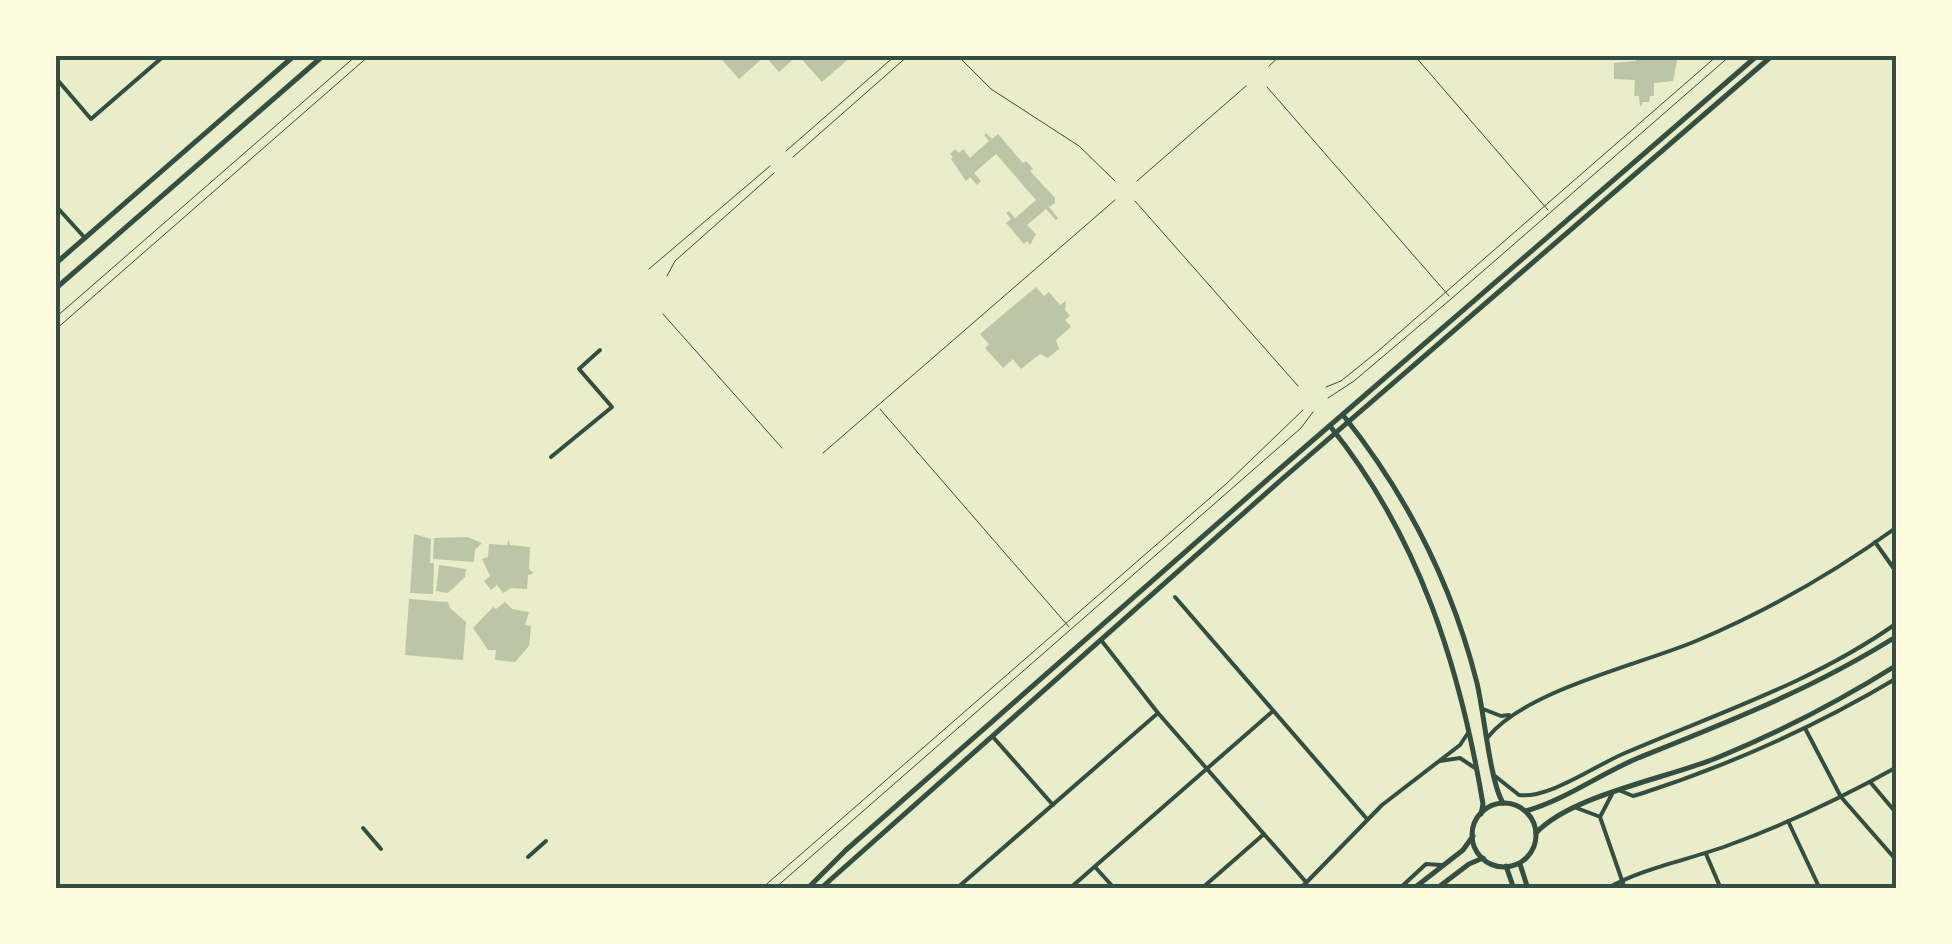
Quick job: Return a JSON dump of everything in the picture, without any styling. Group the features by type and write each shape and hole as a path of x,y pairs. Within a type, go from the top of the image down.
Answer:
{"main road":[{"path":"55,264 295,55"},
{"path":"55,289 324,55"},
{"path":"808,889 846,850 1758,55"},
{"path":"820,889 1773,55"},
{"path":"1344,415 1399,494 1437,565 1465,640 1503,803"},
{"path":"1330,426 1383,503 1424,582 1447,645 1476,768 1482,804 1473,836 1463,850 1413,889"},
{"path":"1481,814 1503,803 1526,811 1622,766 1764,708 1897,636"},
{"path":"1473,836 1483,858 1506,866 1519,862 1532,851 1536,833 1552,818 1723,756 1897,665"},
{"path":"1526,811 1536,833"},
{"path":"1436,889 1483,858"},
{"path":"1519,862 1528,889"},
{"path":"1506,866 1514,889"}],"street":[{"path":"55,77 91,119 156,58 164,55"},
{"path":"55,205 85,238"},
{"path":"551,458 612,407 580,369 600,350"},
{"path":"1488,737 1513,715 1570,688 1743,620 1795,593 1897,526"},
{"path":"1875,542 1897,573"},
{"path":"1175,597 1367,819"},
{"path":"1495,776 1518,795 1542,793 1802,678 1897,623"},
{"path":"1101,640 1158,713 1306,882"},
{"path":"1621,791 1633,796 1734,761 1897,678"},
{"path":"1483,709 1500,716 1513,715"},
{"path":"1069,889 1273,711"},
{"path":"956,889 1158,713"},
{"path":"1805,728 1841,796 1897,861"},
{"path":"1300,889 1367,819 1453,750 1468,733"},
{"path":"992,736 1053,805"},
{"path":"1453,750 1476,768"},
{"path":"1436,763 1460,758"},
{"path":"1606,889 1788,821 1897,767"},
{"path":"1870,782 1897,814"},
{"path":"1612,794 1600,817 1625,889"},
{"path":"1574,807 1600,817"},
{"path":"1788,821 1820,889"},
{"path":"363,828 381,849"},
{"path":"1202,889 1264,834"},
{"path":"528,857 546,841"},
{"path":"1706,854 1721,889"},
{"path":"1399,889 1426,864 1441,865"},
{"path":"1095,867 1115,889"},
{"path":"832,876 834,888"},
{"path":"1487,889 1496,889"}],"lane":[{"path":"55,318 357,55"},
{"path":"55,330 370,55"},
{"path":"786,151 896,55"},
{"path":"793,157 909,55"},
{"path":"957,55 991,89 1080,146 1115,181"},
{"path":"1269,66 1281,55"},
{"path":"1414,55 1550,213"},
{"path":"1326,387 1341,381 1718,55"},
{"path":"1328,398 1354,381 1451,299 1731,55"},
{"path":"1137,180 1246,86"},
{"path":"1267,87 1451,299"},
{"path":"649,269 770,166"},
{"path":"667,276 674,261 774,173"},
{"path":"823,453 1115,200"},
{"path":"1136,201 1298,386"},
{"path":"663,314 782,448"},
{"path":"878,406 1072,630"},
{"path":"761,889 1238,472 1303,410"},
{"path":"774,889 1301,428 1313,412"}],"building":[{"path":"718,55 798,55 779,72 765,56 739,79"},
{"path":"798,55 853,55 822,82"},
{"path":"1636,55 1694,55 1694,60 1677,60 1673,81 1654,83 1654,96 1640,107 1639,96 1634,96 1635,80 1614,79 1614,63 1636,61"},
{"path":"986,133 992,139 998,134 1055,198 1049,207 1056,220 1046,209 1027,225 1036,234 1030,245 1027,241 1024,244 1006,223 1011,219 1006,213 1009,211 1015,218 1036,200 996,154 974,173 981,181 977,185 970,177 966,181 951,159 955,149 959,153 963,149 970,158 989,141"},
{"path":"1036,287 1044,296 1049,292 1060,305 1066,301 1065,310 1070,316 1065,320 1071,327 1056,340 1059,349 1048,358 1040,354 1021,369 1013,359 1003,368 985,348 989,344 980,334"},
{"path":"414,534 431,539 433,594 410,593"},
{"path":"467,537 482,543 475,550 474,562 433,559 434,538"},
{"path":"509,539 510,545 530,547 529,569 534,573 528,575 527,589 511,588 503,593 497,585 491,590 484,581 490,576 482,559 488,557 489,544 507,545"},
{"path":"439,565 466,569 465,577 448,593 436,591"},
{"path":"409,599 448,602 466,622 463,660 405,655"},
{"path":"505,602 512,609 529,612 525,625 531,626 529,646 515,662 495,660 496,650 488,650 473,628 493,607"}]}
